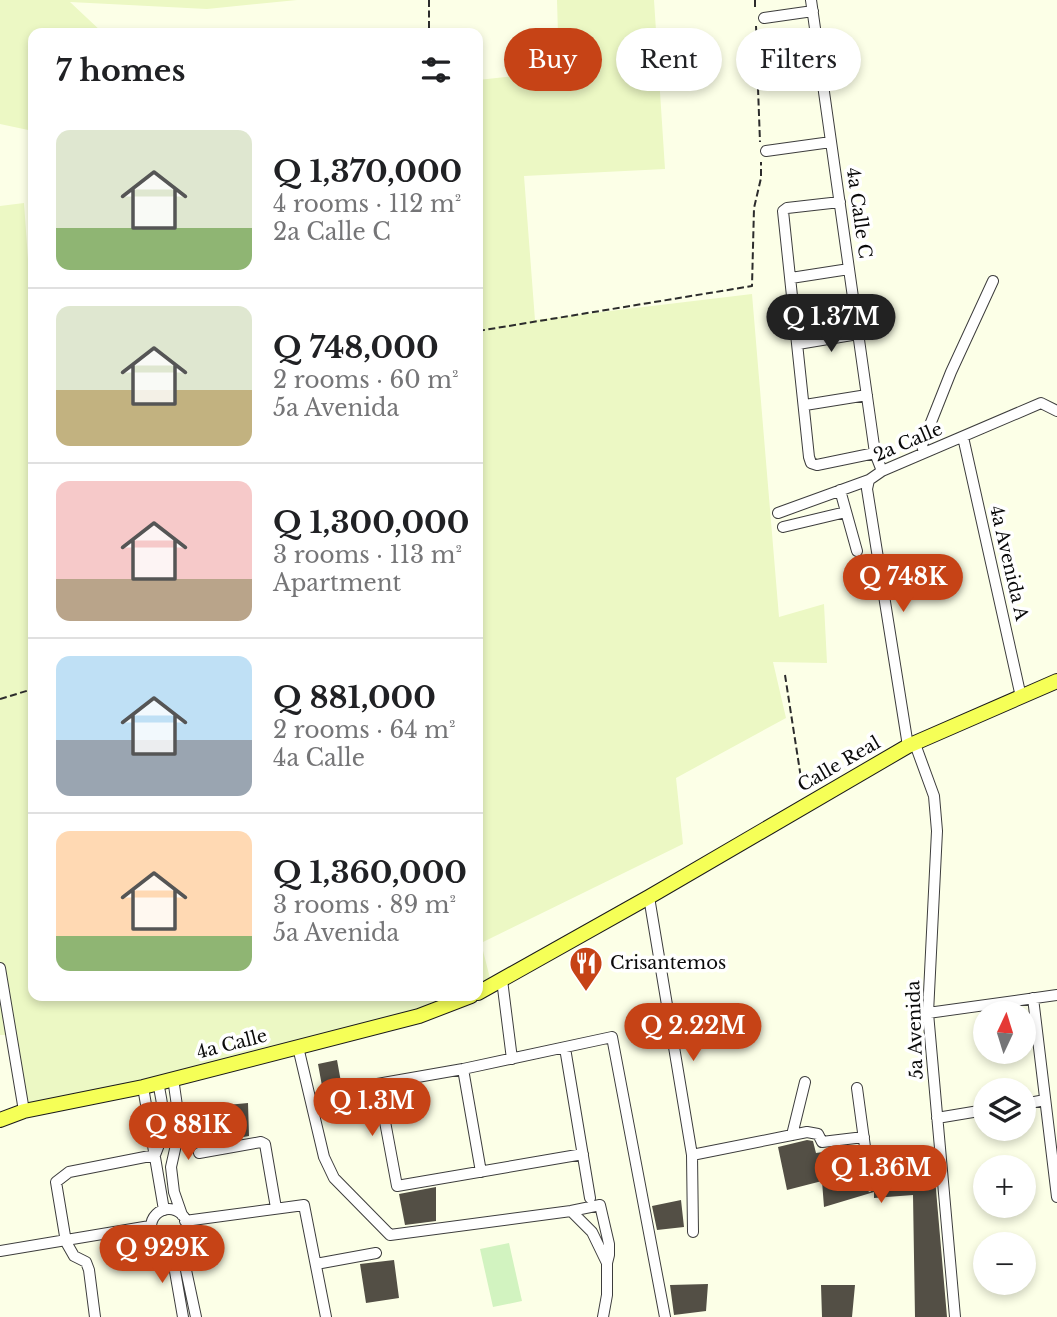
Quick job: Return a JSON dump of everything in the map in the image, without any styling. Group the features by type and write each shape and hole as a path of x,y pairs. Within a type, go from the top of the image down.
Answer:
{"main road":[{"name":"Calle Real","path":"649,897 912,745 1057,681"},
{"path":"483,990 649,897"},
{"name":"4a Calle","path":"0,1119 24,1111 143,1087 419,1016 458,1001"}],"street":[{"path":"760,16 812,5"},
{"name":"4a Calle C","path":"812,5 815,28"},
{"name":"4a Calle C","path":"824,91 875,453 882,471"},
{"path":"766,151 831,142"},
{"path":"840,202 787,208 783,211 811,463 817,465 875,453"},
{"path":"791,278 849,268"},
{"path":"924,453 922,445 951,372 993,281"},
{"path":"798,344 859,334"},
{"path":"805,405 867,395"},
{"name":"2a Calle","path":"778,513 869,480 882,471 1041,403 1054,408"},
{"name":"4a Avenida A","path":"962,437 1021,697"},
{"name":"5a Avenida","path":"869,480 867,489 912,745 934,796 937,831 928,1013 955,1317"},
{"path":"840,490 856,551"},
{"path":"783,527 846,512"},
{"path":"649,897 692,1155 692,1232"},
{"path":"0,968 24,1111"},
{"path":"502,980 512,1059"},
{"path":"928,1013 1057,995"},
{"path":"1033,998 1056,1197"},
{"path":"326,1093 463,1069 612,1037 665,1317"},
{"path":"298,1047 324,1157 334,1178 390,1235 600,1205 609,1244 607,1295 603,1317"},
{"path":"565,1048 590,1198"},
{"path":"463,1069 481,1172"},
{"path":"173,1079 180,1127 171,1167 174,1192 184,1218 186,1232 174,1243"},
{"path":"155,1155 162,1140 165,1121 158,1082"},
{"path":"792,1135 805,1082"},
{"path":"378,1084 397,1186 583,1154"},
{"path":"143,1087 164,1210"},
{"path":"857,1088 870,1184"},
{"path":"1036,1102 1045,1100"},
{"path":"937,1118 973,1112"},
{"path":"692,1155 807,1132 818,1134 822,1142 863,1138"},
{"path":"199,1153 261,1142 265,1144 276,1208"},
{"path":"95,1317 89,1270 86,1262 74,1256 66,1242 56,1182 69,1172 155,1155"},
{"path":"184,1218 304,1205 326,1317"},
{"path":"174,1243 155,1240 150,1226 155,1216 164,1210 177,1211 184,1218"},
{"path":"571,1211 592,1232 607,1263"},
{"path":"0,1251 150,1226"},
{"path":"174,1243 183,1317"},
{"path":"174,1243 196,1317"},
{"path":"316,1264 376,1253"}],"path":[{"path":"429,0 429,28"},
{"path":"755,0 760,16"},
{"path":"483,330 752,286 754,208 761,178 760,91"},
{"path":"785,675 806,806"},
{"path":"0,699 28,690"}],"green space":[{"path":"0,0 297,0 207,9 70,2 98,28 28,28 28,130 0,124"},
{"path":"557,0 654,0 656,28 616,28 616,91 660,91 665,169 524,176 535,320 752,294 779,617 824,604 827,663 773,662 786,718 676,778 683,844 483,942 483,79 504,77 504,91 602,91 602,28 558,28"},
{"path":"24,203 28,259 28,1001 445,1001 24,1111 6,1035 0,1035 0,206"},
{"path":"483,951 491,982 483,986"},
{"path":"509,1243 522,1301 493,1307 480,1249"}],"building":[{"path":"337,1060 341,1082 322,1086 318,1064"},
{"path":"248,1103 249,1136 198,1145 185,1109"},
{"path":"813,1141 816,1153 857,1147 862,1185 870,1192 877,1186 875,1163 933,1155 947,1317 915,1317 913,1195 874,1198 874,1192 824,1207 822,1181 787,1190 778,1147"},
{"path":"436,1187 436,1221 405,1225 399,1194"},
{"path":"681,1200 684,1227 657,1230 652,1206"},
{"path":"394,1260 399,1298 366,1303 360,1264"},
{"path":"708,1284 706,1311 674,1315 670,1285"},
{"path":"821,1285 855,1285 852,1317 822,1317"}],"place":[{"name":"Crisantemos","path":"586,993"}]}
